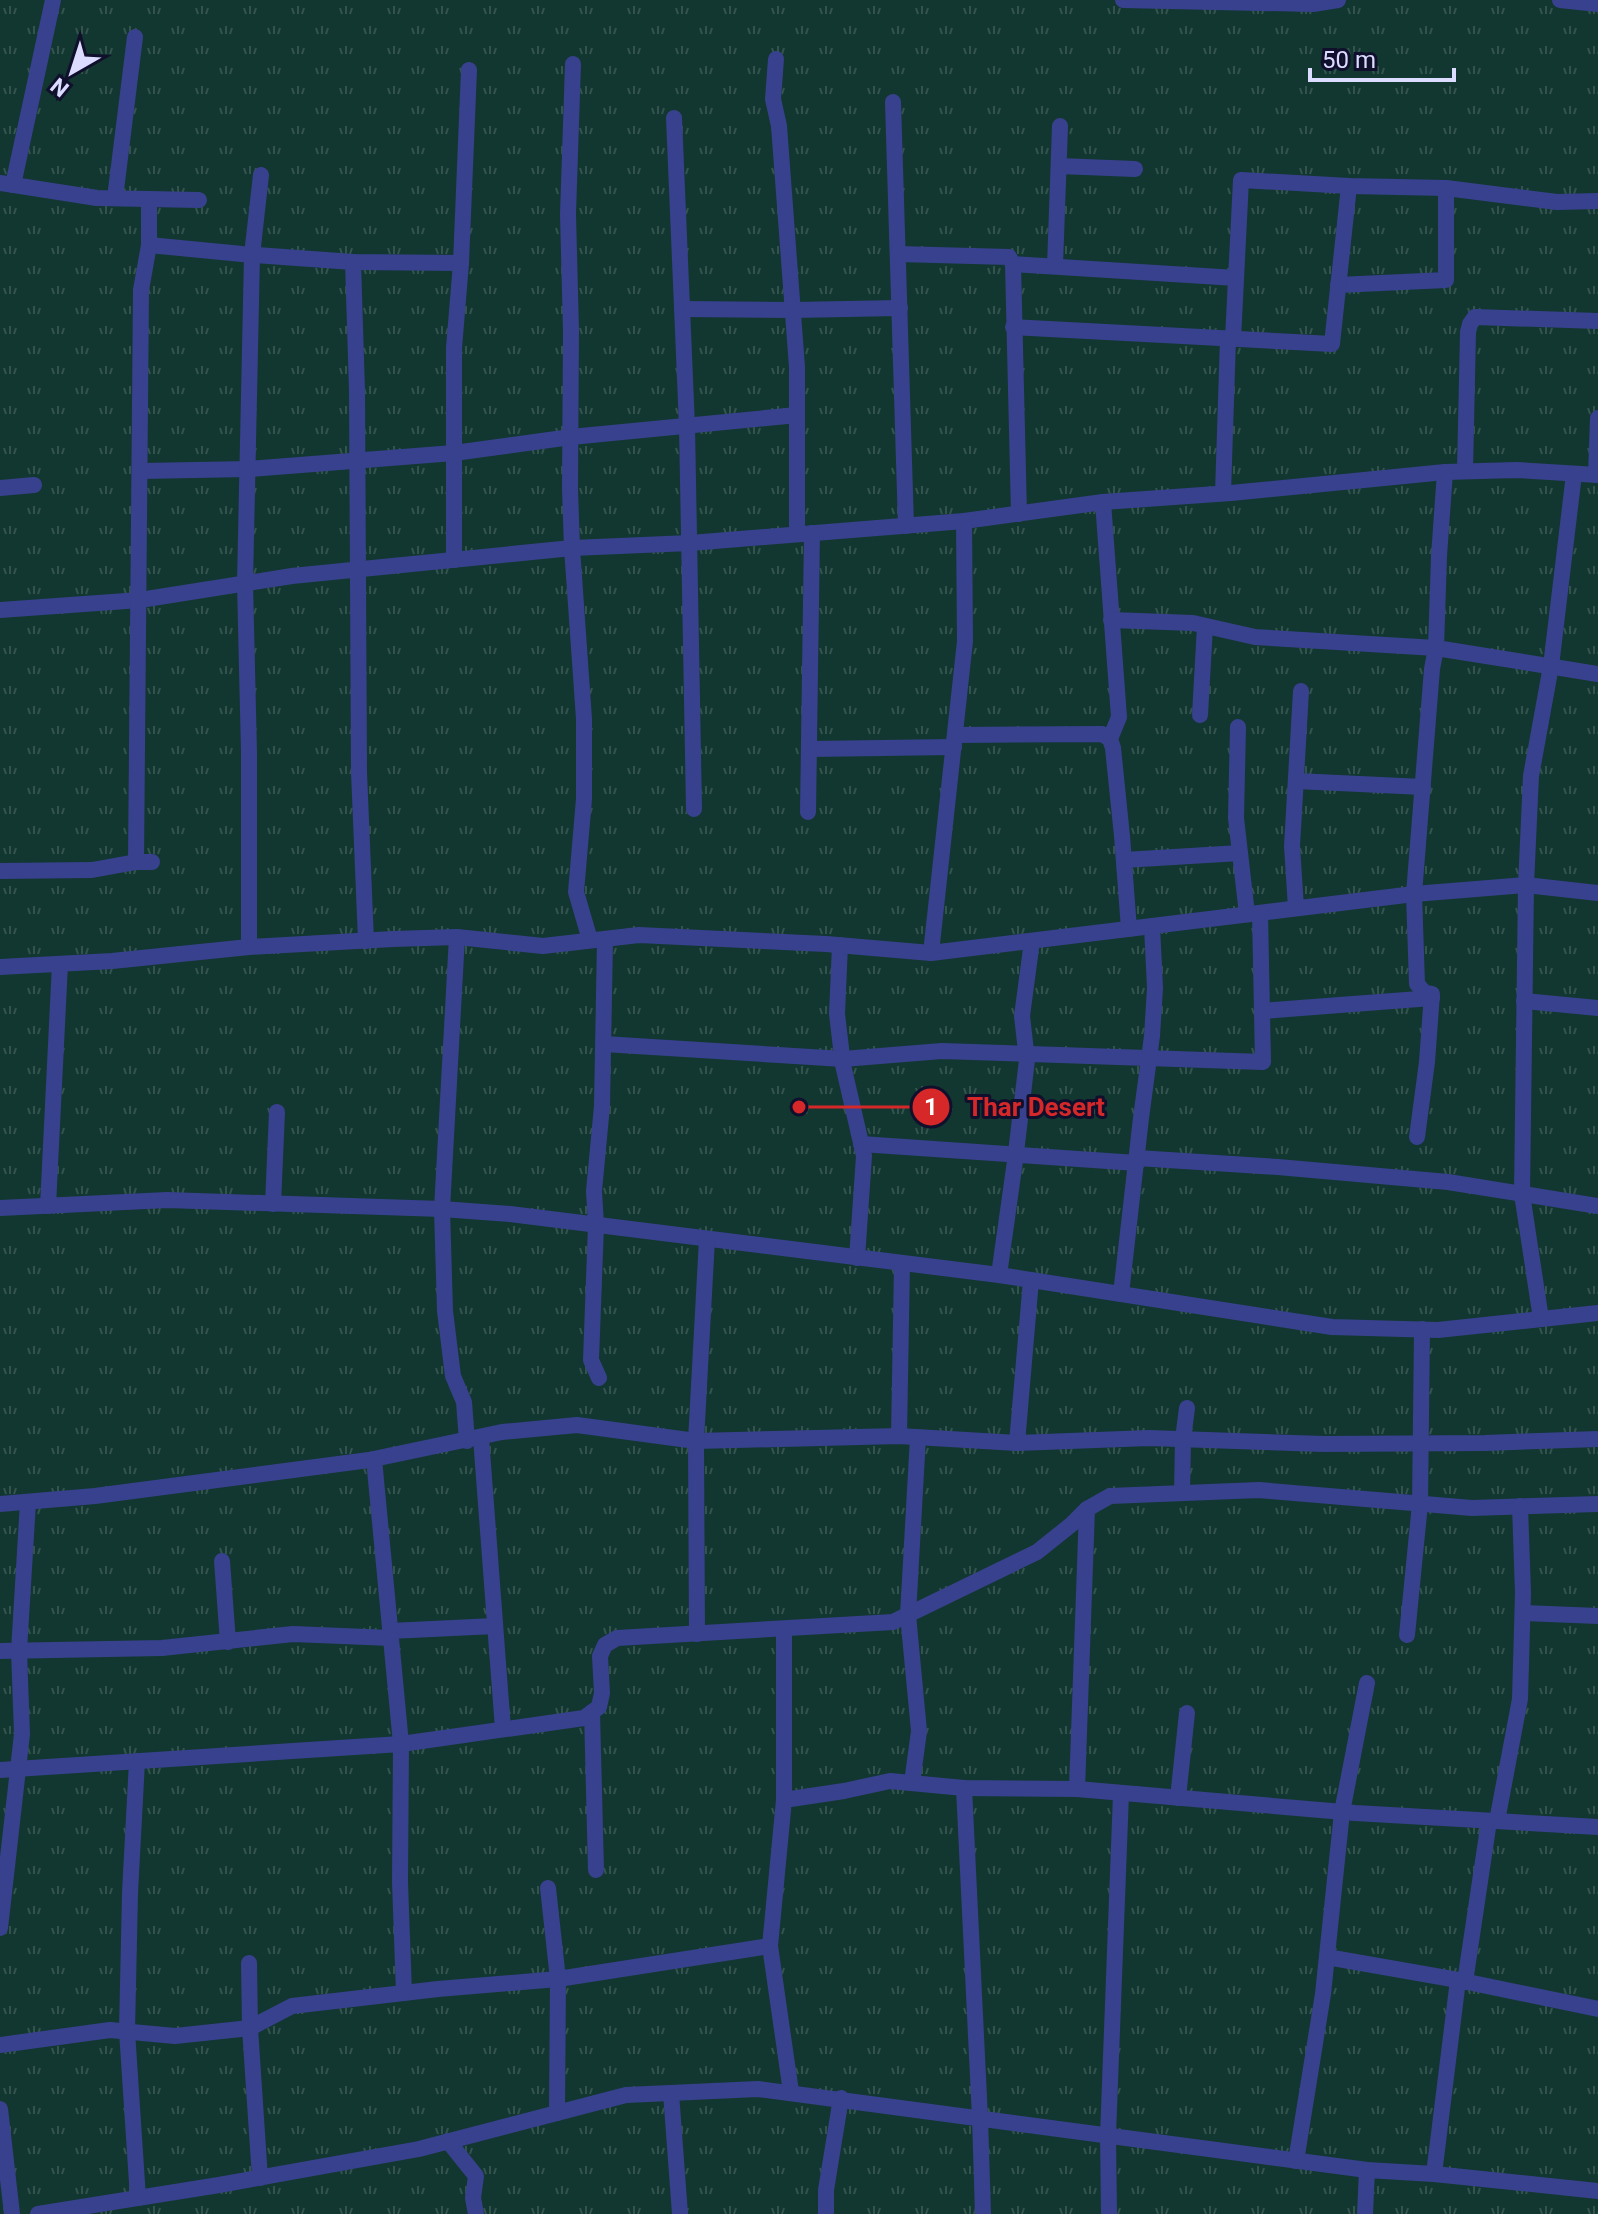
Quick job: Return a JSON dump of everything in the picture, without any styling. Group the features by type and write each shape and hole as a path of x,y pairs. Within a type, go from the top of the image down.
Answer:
{"street":[{"path":"53,0 7,184 97,198 199,200"},
{"path":"1123,0 1313,4 1338,0"},
{"path":"1560,0 1598,4"},
{"path":"115,198 135,37"},
{"path":"776,59 773,99 779,126 797,367 804,534 808,812"},
{"path":"573,64 568,214 572,548 584,719 584,799 576,892 598,940 604,1044 594,1191 596,1225 591,1360 599,1378"},
{"path":"454,560 454,348 461,263 469,70"},
{"path":"893,102 906,526"},
{"path":"674,118 687,426 694,809"},
{"path":"1055,266 1060,126"},
{"path":"1059,166 1135,169"},
{"path":"249,947 245,583 252,255 261,175"},
{"path":"1223,493 1241,180 1446,188 1557,202 1598,201"},
{"path":"1013,327 1332,344 1349,186"},
{"path":"1338,285 1446,280 1446,188"},
{"path":"0,871 92,870 144,862 140,600 141,290 149,245 149,199"},
{"path":"149,245 353,262 461,263"},
{"path":"898,254 1009,257 1013,264 1019,514"},
{"path":"353,262 359,772 366,941"},
{"path":"1013,264 1236,278"},
{"path":"682,309 900,308"},
{"path":"1465,471 1468,332 1475,317 1598,321"},
{"path":"141,471 249,469 454,453 571,437 797,415"},
{"path":"0,610 140,600 292,576 572,548 690,543 964,521 1103,502 1445,472 1517,470 1597,475 1598,418"},
{"path":"1417,1137 1432,994 1425,993 1417,984 1414,894 1436,648 1445,472"},
{"path":"1541,1319 1522,1194 1526,885 1531,776 1551,666 1574,474"},
{"path":"0,488 34,485"},
{"path":"1103,502 1119,717 1110,739"},
{"path":"931,953 965,641 964,521"},
{"path":"1111,620 1193,623 1255,637 1436,648 1598,674"},
{"path":"1200,715 1205,626"},
{"path":"1296,908 1292,846 1301,691"},
{"path":"604,1044 843,1059 942,1051 1263,1062 1254,913 1240,853 1236,818 1238,727"},
{"path":"809,749 1102,734 1110,739 1113,748 1129,929"},
{"path":"1296,781 1423,787"},
{"path":"1124,860 1240,853"},
{"path":"0,967 112,961 249,947 457,937 543,946 639,935 931,953 1414,894 1526,885 1598,893"},
{"path":"1121,1294 1152,1036 1155,988 1152,926"},
{"path":"457,937 442,1209 445,1311 453,1376 474,1439 503,1729"},
{"path":"999,1275 1027,1060 1022,1016 1032,941"},
{"path":"840,945 837,1014 843,1059 864,1156 857,1258"},
{"path":"48,1206 60,964"},
{"path":"1262,1011 1432,998"},
{"path":"1524,1001 1598,1008"},
{"path":"273,1204 277,1112"},
{"path":"861,1144 1016,1155 1278,1167 1448,1182 1598,1206"},
{"path":"0,1208 167,1200 510,1214 999,1275 1332,1327 1438,1330 1598,1313"},
{"path":"697,1634 696,1441 707,1239"},
{"path":"899,1436 902,1264"},
{"path":"1017,1443 1031,1280"},
{"path":"1407,1635 1420,1504 1422,1329"},
{"path":"1182,1493 1187,1408"},
{"path":"0,1504 95,1496 374,1459 502,1432 577,1425 696,1441 899,1436 1017,1443 1149,1438 1295,1443 1485,1443 1598,1439"},
{"path":"912,1783 919,1731 908,1615 918,1437"},
{"path":"374,1459 401,1744 400,1882 404,1993"},
{"path":"0,1770 401,1744 584,1718 599,1707 602,1693 600,1656 605,1645 617,1638 893,1622 1037,1552 1087,1509 1110,1496 1259,1490 1472,1508 1598,1504"},
{"path":"0,1928 22,1734 19,1651 28,1502"},
{"path":"1434,2174 1461,1981 1520,1699 1523,1613 1520,1506"},
{"path":"1077,1789 1087,1509"},
{"path":"222,1561 228,1642"},
{"path":"1523,1613 1598,1616"},
{"path":"0,1651 162,1648 293,1634 391,1635 495,1626"},
{"path":"784,1629 784,1800 770,1946 791,2092"},
{"path":"1296,2161 1327,1957 1342,1812 1367,1683"},
{"path":"592,1712 596,1870"},
{"path":"1178,1798 1187,1713"},
{"path":"137,1761 127,2031 138,2198"},
{"path":"784,1800 890,1781 964,1788 1077,1789 1342,1812 1598,1827"},
{"path":"964,1788 983,2214"},
{"path":"1109,2214 1108,2135 1121,1794"},
{"path":"548,1888 558,1979 557,2113"},
{"path":"0,2045 110,2030 175,2036 250,2028 292,2006 558,1979 770,1946"},
{"path":"1327,1957 1598,2009"},
{"path":"249,1963 260,2178"},
{"path":"38,2214 419,2149 626,2095 758,2089 1367,2170 1598,2191"},
{"path":"671,2093 680,2214"},
{"path":"826,2214 826,2190 841,2098"},
{"path":"0,2109 12,2214"},
{"path":"448,2141 476,2176 473,2198 476,2214"},
{"path":"1365,2214 1367,2170"}],"green space":[{"path":"0,0 1598,0 1598,2214 0,2214"}],"place":[{"name":"Thar Desert","path":"799,1107"}]}
